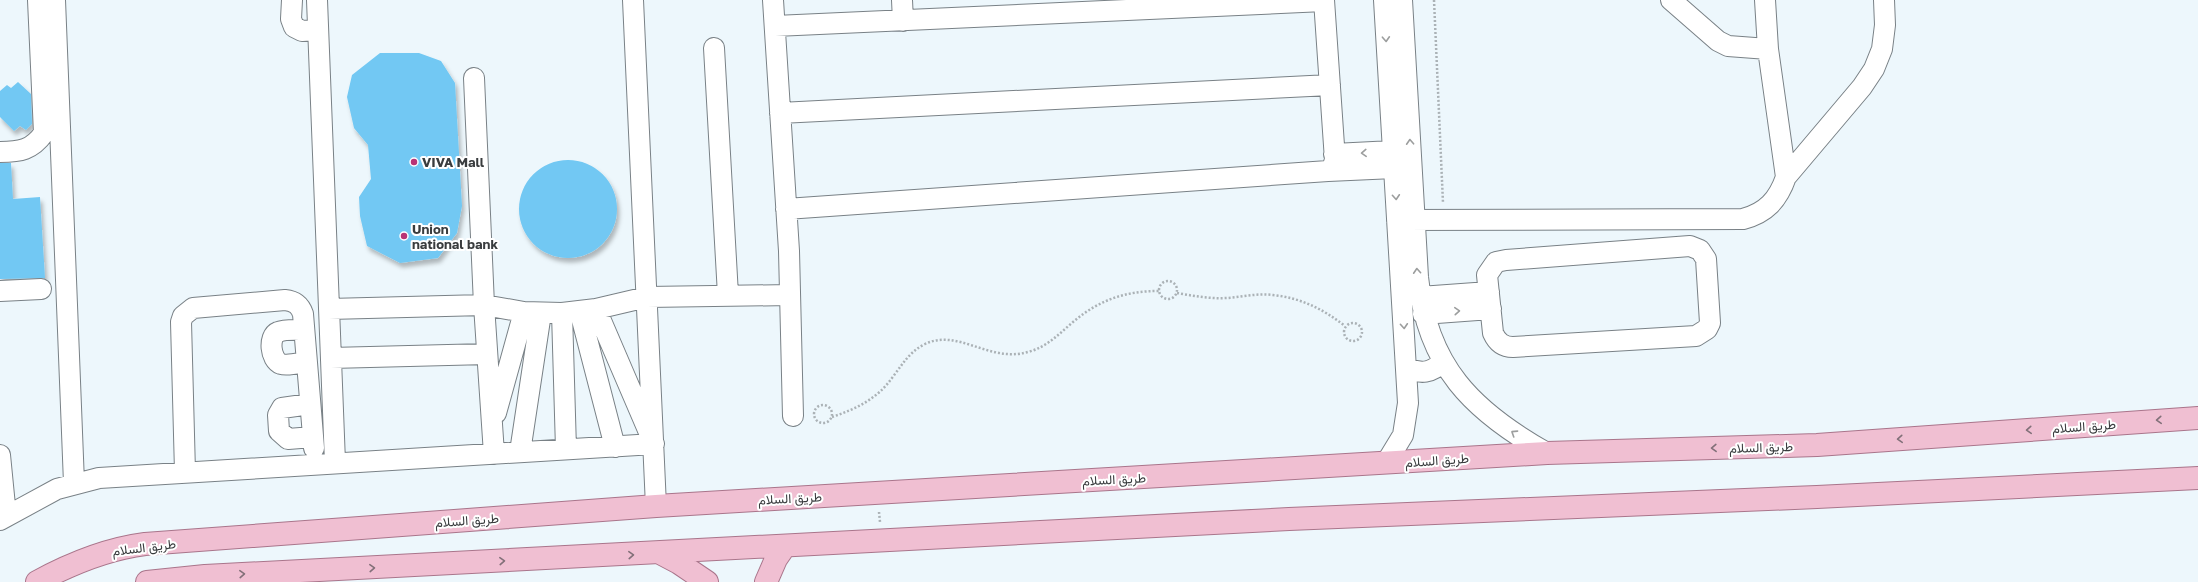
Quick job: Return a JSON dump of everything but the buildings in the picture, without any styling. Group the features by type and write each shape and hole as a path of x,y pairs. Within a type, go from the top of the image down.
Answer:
{"main road":[{"name":"طريق السلام","path":"37,582 94,555 120,548 145,544 656,506 1548,453 1817,445 2198,418"},
{"path":"147,582 178,577 1289,519 1817,497 2198,478"},
{"path":"766,582 776,559 786,546"},
{"path":"660,553 679,563 707,582"}],"street":[{"path":"0,152 19,152 30,148 44,133 38,0"},
{"path":"55,0 74,483"},
{"path":"292,0 291,19 294,27 302,31 318,30"},
{"path":"317,0 335,462"},
{"path":"633,0 656,506"},
{"path":"774,0 790,295 793,416"},
{"path":"902,0 903,21"},
{"path":"775,26 903,21 989,8 1324,0 1330,85 1331,163"},
{"path":"1384,0 1393,160 1406,220 1421,305 1432,343 1442,362 1478,406 1511,432 1548,453"},
{"path":"1386,463 1400,440 1407,419 1408,403 1402,0"},
{"path":"1671,0 1718,40 1728,46 1768,50"},
{"path":"1765,0 1768,50 1786,177"},
{"path":"1406,220 1743,219 1766,210 1782,189 1786,177 1862,87 1874,69 1882,49 1886,25 1884,0"},
{"path":"714,48 728,295"},
{"path":"474,78 484,305 494,454"},
{"path":"780,114 1330,85"},
{"path":"786,209 1331,163 1393,160"},
{"path":"1690,246 1700,250 1706,259 1710,322 1708,329 1696,336 1513,347 1503,345 1495,338 1490,301 1487,275 1489,270 1496,262 1501,260 1690,246"},
{"path":"0,291 41,289"},
{"path":"329,310 484,305 532,313 579,311 647,297 790,295"},
{"path":"184,472 181,328 183,316 193,308 290,300 295,302 301,309 304,330 306,362 310,404 313,442 288,439 279,431 278,415 282,408 286,406 310,404"},
{"path":"1421,305 1490,301"},
{"path":"579,311 654,444"},
{"path":"579,311 615,447"},
{"path":"566,449 579,311"},
{"path":"492,428 532,313"},
{"path":"520,452 532,313"},
{"path":"304,330 280,331 276,333 272,340 273,357 278,362 286,364 306,362"},
{"path":"331,358 487,354"},
{"path":"1407,367 1413,370 1426,372 1432,370 1442,362"},
{"path":"0,455 3,518 37,498 74,483 114,476 654,444"}],"path":[{"path":"1434,0 1444,220"},
{"path":"1166,281 1173,282 1177,287 1178,293 1174,298 1169,300 1164,299 1159,291 1161,284 1166,281"},
{"path":"832,417 831,410 826,406 820,405 815,409 813,415 815,420 820,423 825,423 832,417 850,411 875,396 892,378 912,352 926,343 942,340 958,340 990,352 1009,354 1028,352 1045,345 1082,314 1110,298 1126,293 1159,291"},
{"path":"1178,293 1211,298 1272,294 1311,304 1329,314 1345,326"},
{"path":"1351,322 1358,324 1362,329 1362,335 1357,340 1351,341 1345,338 1343,332 1345,326 1351,322"},
{"path":"882,541 878,510 886,509"}],"place":[{"name":"VIVA Mall","path":"414,162"},
{"name":"Union national bank","path":"404,236"}]}
